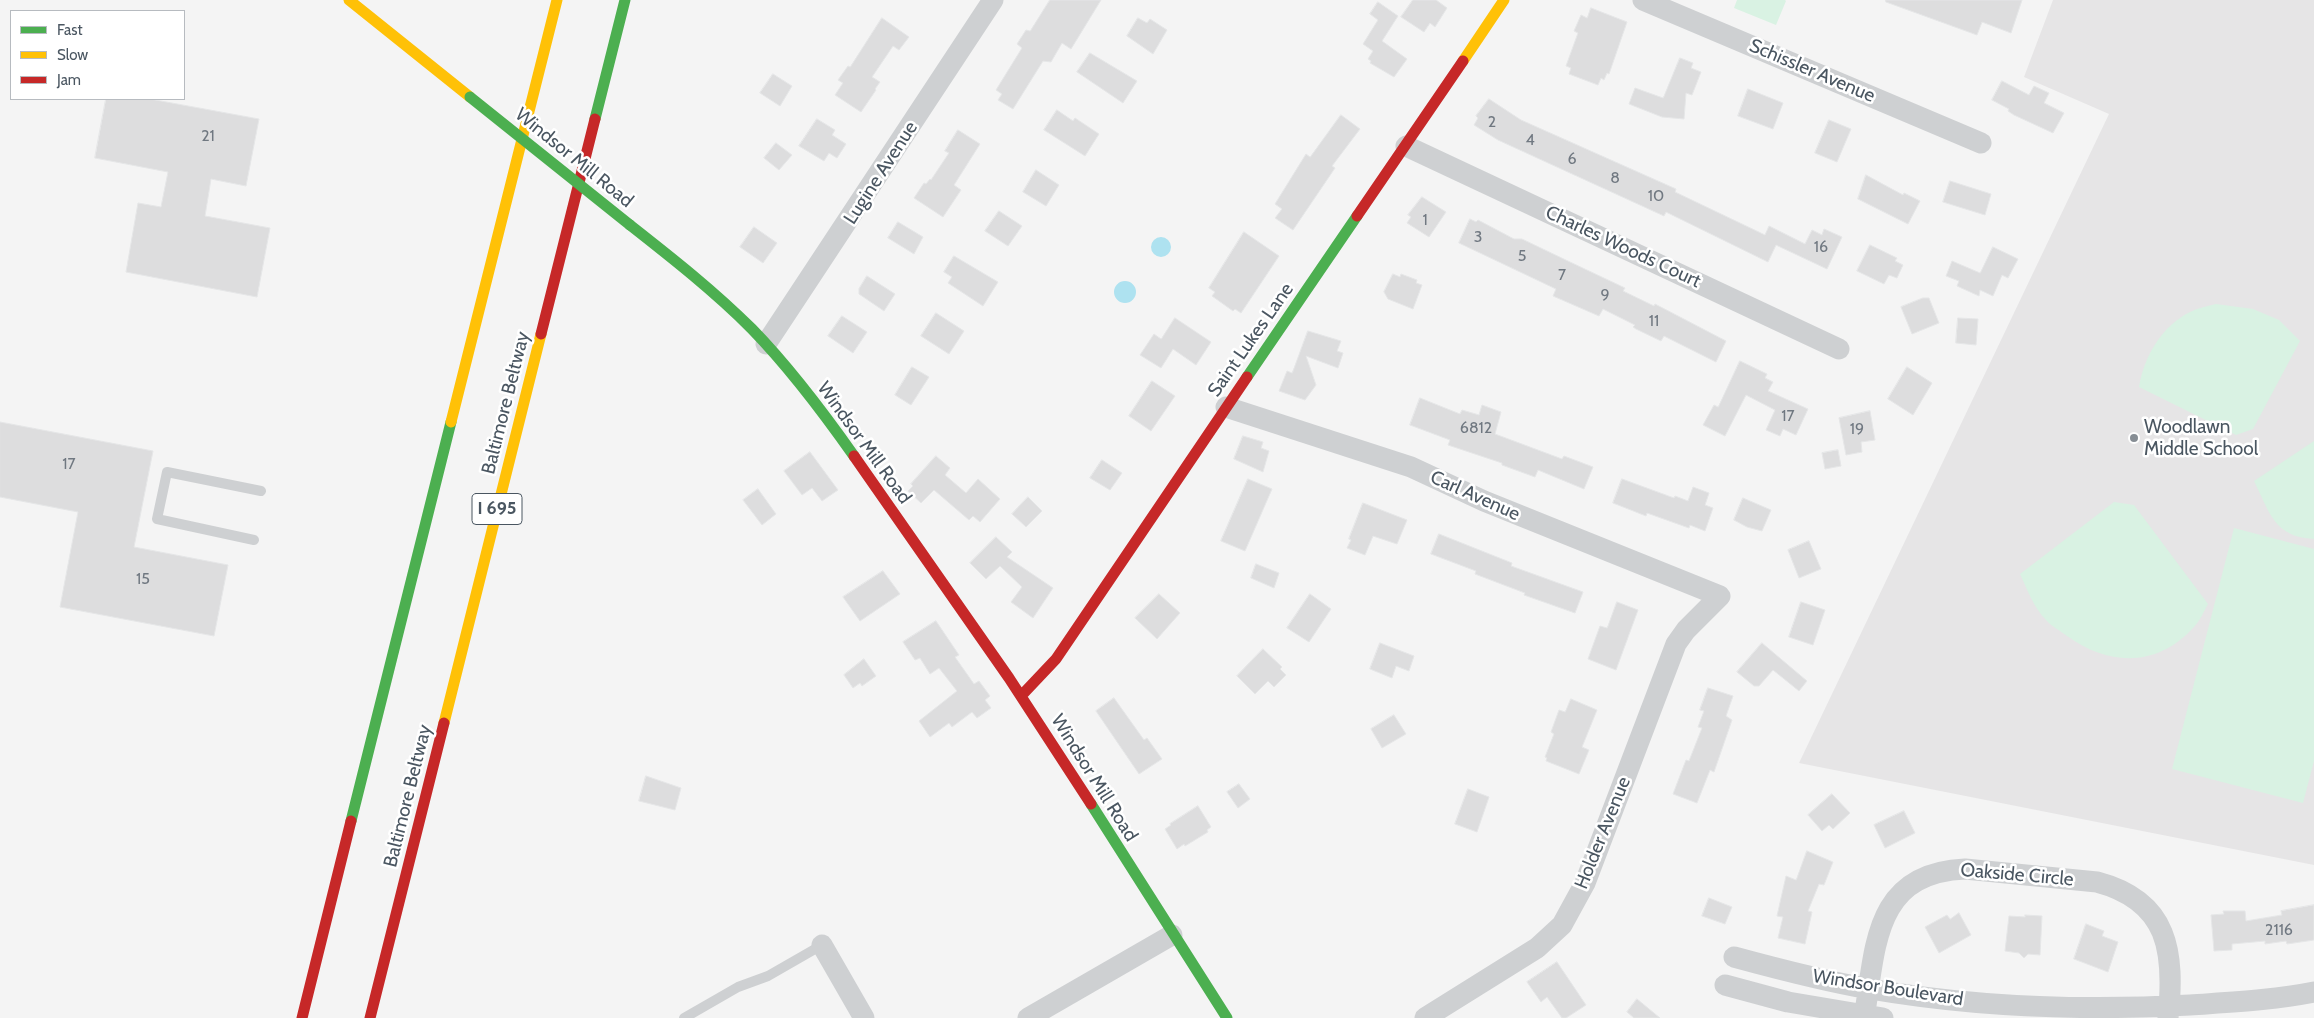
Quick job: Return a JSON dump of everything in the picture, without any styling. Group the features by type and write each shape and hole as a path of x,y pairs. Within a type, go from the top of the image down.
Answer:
{"main road":[{"name":"Windsor Mill Road","path":"349,0 682,266 766,344 810,399 870,480 1022,696 1172,935 1227,1018"},
{"path":"302,1018 556,0"},
{"name":"Baltimore Beltway","path":"370,1018 625,0"},
{"name":"Saint Lukes Lane","path":"1022,696 1056,658 1504,0"}],"street":[{"name":"Lugine Avenue","path":"766,344 841,234 993,0"},
{"name":"Schissler Avenue","path":"1643,0 1981,143"},
{"name":"Charles Woods Court","path":"1406,146 1839,349"},
{"name":"Carl Avenue","path":"1226,407 1402,464 1484,502 1720,596"},
{"name":"Holder Avenue","path":"1425,1018 1537,948 1562,925 1585,883 1676,644 1686,630 1720,596"},
{"name":"Oakside Circle","path":"1870,1017 1869,989 1880,924 1891,903 1905,889 1924,876 1945,870 1965,869 2097,882 2117,888 2133,897 2148,909 2162,933 2169,967 2168,1012"},
{"path":"1028,1018 1172,935"},
{"path":"822,945 864,1018"},
{"name":"Windsor Boulevard","path":"1734,957 1869,989 1940,999 2018,1006 2107,1008 2168,1012 2314,992"},
{"name":"Windsor Boulevard","path":"1725,985 1788,1002 1870,1017"}],"lane":[{"path":"254,540 157,519 167,472 262,491"},
{"path":"684,1018 738,987 768,976 822,945"}],"shaded area":[{"name":"Woodlawn Middle School","path":"2053,0 2314,0 2314,865 1799,763 2109,114 2024,77"}],"green space":[{"path":"1737,0 1786,1 1776,25 1734,8"},
{"path":"2216,304 2253,309 2279,320 2300,341 2253,429 2236,435 2139,387 2141,375 2150,353 2171,325 2190,312"},
{"path":"2314,441 2314,539 2290,534 2282,528 2269,513 2254,481"},
{"path":"2114,502 2134,505 2208,604 2196,625 2180,640 2165,650 2149,656 2133,658 2100,653 2083,646 2067,636 2051,625 2038,610 2020,574"},
{"path":"2234,528 2314,549 2314,761 2303,803 2172,769"}],"water":[{"path":"1161,237 1168,240 1171,247 1168,254 1161,257 1154,254 1151,247 1154,240"},
{"path":"1125,281 1133,284 1136,292 1133,300 1125,303 1117,300 1114,292 1117,284"}],"building":[{"path":"1050,0 1101,0 1071,49 1062,43 1051,62 1043,61 1013,109 998,100 1002,94 996,90 1022,48 1017,44 1026,30 1030,31"},
{"path":"1413,0 1436,0 1447,8 1435,27 1430,23 1424,32 1401,17"},
{"path":"1886,0 2022,0 2011,33 1982,22 1977,35 1886,2"},
{"path":"1378,2 1398,16 1382,41 1407,59 1394,77 1370,63 1371,61 1368,59 1373,51 1363,44 1378,20 1370,14"},
{"path":"1591,8 1627,22 1609,74 1607,73 1604,80 1601,78 1598,85 1569,74 1571,68 1566,66 1578,33 1574,31 1581,15 1587,18"},
{"path":"882,18 909,37 899,50 893,46 872,77 880,82 861,112 835,95 843,83 838,80 848,66 850,67"},
{"path":"1138,18 1147,23 1150,19 1167,30 1153,54 1127,36"},
{"path":"1090,53 1137,81 1123,103 1077,72"},
{"path":"1680,58 1693,63 1691,68 1701,72 1692,95 1686,93 1684,119 1662,117 1629,104 1635,88 1663,98"},
{"path":"773,74 792,86 780,106 760,93"},
{"path":"2002,81 2029,95 2034,86 2049,93 2044,103 2064,113 2053,133 2014,115 2008,111 2009,109 1992,100"},
{"path":"1748,89 1783,103 1773,129 1738,116"},
{"path":"1489,99 1521,120 1676,189 1675,192 1765,235 1769,226 1805,244 1812,230 1822,235 1824,229 1842,237 1827,269 1776,245 1768,262 1666,212 1664,216 1498,140 1474,125 1478,118 1476,116"},
{"path":"106,100 155,100 259,119 246,186 211,179 205,216 270,228 257,297 126,272 138,203 161,207 168,172 95,158"},
{"path":"1057,110 1073,121 1075,118 1099,134 1085,156 1044,130"},
{"path":"1341,115 1360,129 1332,166 1335,168 1293,230 1275,218 1282,209 1275,204 1306,154 1310,157"},
{"path":"817,119 835,130 832,135 846,144 837,158 829,153 824,161 799,146"},
{"path":"1829,120 1851,129 1837,162 1815,153"},
{"path":"958,130 980,144 954,185 961,190 943,217 914,198 924,183 926,184 931,180 949,153 945,151"},
{"path":"776,143 792,155 779,170 764,158"},
{"path":"1036,170 1059,185 1046,206 1023,192"},
{"path":"1866,175 1903,195 1904,193 1920,201 1908,224 1858,199"},
{"path":"1950,181 1991,194 1985,215 1943,202"},
{"path":"1422,197 1446,212 1429,237 1407,223 1411,217 1408,215"},
{"path":"999,211 1022,226 1008,246 985,231"},
{"path":"1470,219 1476,222 1478,220 1514,239 1522,239 1625,288 1623,291 1654,306 1655,304 1726,341 1716,362 1664,336 1661,341 1636,329 1633,327 1635,325 1603,309 1599,316 1553,296 1556,289 1459,243"},
{"path":"898,222 923,237 914,254 888,238"},
{"path":"754,227 777,243 763,263 740,247"},
{"path":"1244,232 1279,256 1241,313 1235,309 1233,311 1212,296 1215,292 1209,288"},
{"path":"1870,245 1897,258 1895,261 1903,265 1897,278 1889,275 1884,284 1857,271"},
{"path":"1993,247 2018,259 2008,278 2002,275 1993,296 1980,290 1979,296 1957,286 1959,281 1946,276 1952,261 1980,273"},
{"path":"954,256 998,282 983,306 948,283 952,277 944,272"},
{"path":"1393,274 1400,277 1401,274 1417,280 1416,283 1422,285 1413,309 1388,299 1384,292"},
{"path":"867,276 895,294 884,311 859,294 859,289"},
{"path":"1923,298 1929,298 1939,323 1912,334 1901,307"},
{"path":"936,313 964,331 949,354 921,336"},
{"path":"842,316 867,332 853,353 828,336"},
{"path":"1175,318 1211,342 1196,365 1173,349 1161,368 1140,355 1154,334 1161,339"},
{"path":"1958,318 1978,319 1976,345 1956,343"},
{"path":"1308,331 1341,341 1337,351 1343,353 1338,368 1306,356 1316,385 1305,400 1279,391 1287,371 1292,373"},
{"path":"1740,361 1767,374 1765,378 1773,382 1768,391 1808,409 1796,435 1783,429 1780,436 1766,430 1775,410 1746,395 1725,436 1703,425 1714,405 1718,407"},
{"path":"912,367 929,377 911,405 895,395"},
{"path":"1907,367 1932,383 1913,415 1888,399"},
{"path":"1152,381 1175,396 1151,431 1129,416"},
{"path":"1420,398 1460,414 1462,410 1479,415 1482,405 1501,412 1495,434 1562,459 1564,456 1593,467 1584,489 1538,470 1535,477 1502,465 1502,463 1448,445 1450,440 1410,425"},
{"path":"1870,411 1875,440 1861,442 1862,452 1846,455 1839,418"},
{"path":"0,422 153,451 134,547 228,565 214,636 60,607 78,512 0,497"},
{"path":"1243,436 1263,442 1261,448 1269,451 1263,472 1234,459"},
{"path":"1838,450 1841,466 1825,469 1822,453"},
{"path":"810,452 838,490 822,501 812,488 802,495 784,471"},
{"path":"936,456 950,468 945,475 966,493 978,479 1000,499 980,522 973,516 969,520 934,490 921,503 908,491 913,486 911,484"},
{"path":"1102,460 1122,473 1110,490 1090,478"},
{"path":"1248,479 1272,489 1245,551 1221,541"},
{"path":"1622,479 1674,498 1675,496 1688,501 1693,487 1709,493 1705,505 1713,508 1705,531 1690,525 1689,528 1647,513 1646,516 1613,503"},
{"path":"758,489 776,514 762,525 743,500"},
{"path":"1028,497 1042,511 1026,527 1012,514"},
{"path":"1743,498 1771,510 1762,531 1747,527 1734,520"},
{"path":"1363,503 1407,520 1397,544 1373,536 1365,555 1347,548"},
{"path":"1439,534 1512,563 1511,566 1583,592 1575,613 1524,595 1525,593 1475,574 1476,571 1431,554"},
{"path":"996,537 1012,552 1007,557 1053,588 1033,618 1011,602 1022,587 1000,566 986,579 970,563"},
{"path":"1809,541 1821,569 1799,578 1788,550"},
{"path":"1256,564 1279,573 1274,588 1251,578"},
{"path":"883,571 900,594 860,621 843,597"},
{"path":"1159,594 1180,613 1157,639 1135,618"},
{"path":"1310,594 1331,609 1309,642 1287,628"},
{"path":"1617,602 1638,610 1616,670 1588,659 1600,626 1607,628"},
{"path":"1801,602 1825,610 1813,645 1789,637"},
{"path":"936,621 959,655 955,657 974,684 979,681 990,696 985,700 991,708 977,718 972,712 952,727 949,723 930,737 919,721 957,691 939,668 930,674 920,658 915,660 903,642"},
{"path":"1380,643 1414,656 1409,671 1396,666 1392,678 1370,669"},
{"path":"1762,643 1807,681 1799,691 1773,670 1759,686 1754,686 1737,672"},
{"path":"1263,649 1282,667 1280,669 1286,675 1274,687 1268,681 1255,694 1237,676"},
{"path":"864,659 876,676 862,686 860,683 853,688 844,675"},
{"path":"1708,688 1733,696 1726,716 1732,720 1714,772 1710,770 1697,803 1673,794 1686,760 1689,761 1702,728 1698,727 1704,711 1700,710"},
{"path":"1114,698 1144,740 1147,738 1162,759 1139,774 1096,711"},
{"path":"1571,699 1597,710 1582,747 1589,750 1579,774 1546,761 1547,758 1545,757 1554,734 1551,732 1559,710 1565,712"},
{"path":"1394,715 1406,734 1382,748 1371,729"},
{"path":"646,776 681,788 675,810 639,801"},
{"path":"1239,784 1250,799 1238,808 1227,792"},
{"path":"1468,789 1489,797 1477,832 1455,824"},
{"path":"1832,794 1850,813 1833,829 1829,825 1822,831 1808,815"},
{"path":"1198,806 1211,827 1207,830 1208,832 1177,849 1165,829"},
{"path":"1904,811 1915,833 1885,848 1874,825"},
{"path":"1807,851 1833,862 1824,885 1819,884 1808,911 1812,912 1805,944 1778,938 1783,917 1777,916 1786,876 1796,880"},
{"path":"1709,898 1732,907 1725,924 1702,916"},
{"path":"2314,905 2314,940 2287,944 2286,941 2265,944 2265,941 2232,944 2232,950 2214,951 2211,915 2224,914 2223,911 2245,911 2246,921 2282,915 2281,911"},
{"path":"1959,913 1971,935 1939,953 1925,927 1947,915 1950,919"},
{"path":"2025,915 2042,916 2040,955 2028,954 2024,958 2019,953 2005,951 2009,916 2025,917"},
{"path":"2086,924 2104,931 2102,936 2118,942 2108,972 2074,959"},
{"path":"1557,962 1586,1005 1566,1018 1562,1018 1547,997 1541,1002 1527,982"},
{"path":"1637,999 1660,1018 1634,1018 1627,1012"}],"traffic: fast":[{"path":"595,119 625,0"},
{"path":"470,97 630,225"},
{"path":"1247,377 1357,216"},
{"path":"630,225 708,288 752,329 806,391 854,456"},
{"path":"351,821 451,422"},
{"path":"1091,804 1227,1018"}],"traffic: slow":[{"path":"349,0 470,97"},
{"path":"451,422 557,0"},
{"path":"1463,61 1504,0"},
{"path":"444,723 541,334"}],"traffic: jam":[{"path":"1357,216 1463,61"},
{"path":"541,334 595,119"},
{"path":"1021,696 1056,659 1247,377"},
{"path":"854,456 1009,678 1091,804"},
{"path":"370,1018 444,723"},
{"path":"302,1018 351,821"}],"place":[{"name":"Woodlawn Middle School","path":"2134,438"}]}
